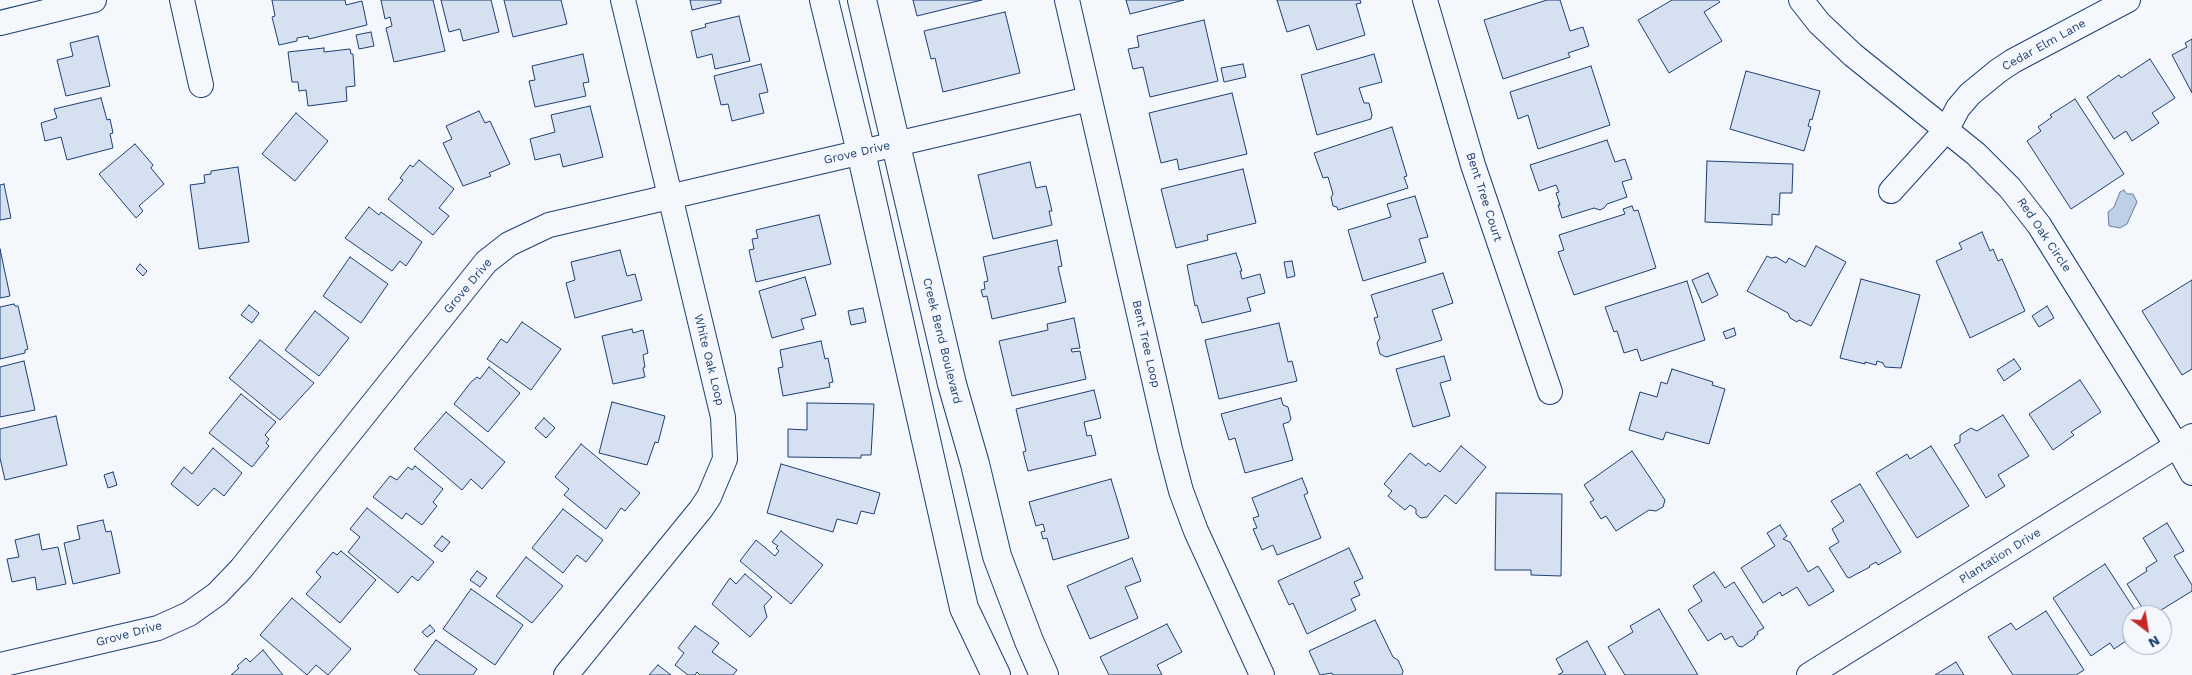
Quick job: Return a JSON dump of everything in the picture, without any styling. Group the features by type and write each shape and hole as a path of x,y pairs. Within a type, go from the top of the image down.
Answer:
{"street":[{"path":"0,23 94,0"},
{"path":"182,0 201,85"},
{"name":"White Oak Loop","path":"566,675 701,509 709,497 725,459 723,417 709,364 672,196 623,0"},
{"path":"824,0 861,152 964,608 996,675"},
{"name":"Creek Bend Boulevard","path":"862,0 894,144 952,384 975,464 997,556 1044,675"},
{"name":"Bent Tree Loop","path":"1067,0 1181,491 1196,532 1262,675"},
{"name":"Bent Tree Court","path":"1425,0 1473,166 1550,392"},
{"name":"Red Oak Circle","path":"1801,0 1819,23 1853,55 1976,154 2010,188 2040,225 2185,441 2192,473"},
{"name":"Cedar Elm Lane","path":"1891,191 1946,129 1958,108 1970,94 1998,71 2013,61 2128,0"},
{"name":"Grove Drive","path":"0,665 158,628 189,614 217,594 241,569 486,262 509,244 549,225 1090,99"},
{"name":"Plantation Drive","path":"1809,675 2185,441"}],"water":[{"path":"2124,190 2127,194 2133,194 2137,202 2127,224 2120,228 2109,226 2108,212 2114,207 2120,192"}],"building":[{"path":"272,0 345,0 346,5 362,1 367,25 309,39 308,36 297,38 297,41 279,45 272,17 275,16"},
{"path":"381,0 433,0 445,51 394,62 386,28 392,26 390,17 385,19"},
{"path":"441,0 491,0 499,32 463,41 460,29 449,32"},
{"path":"504,0 561,0 567,24 513,37"},
{"path":"690,0 721,0 721,3 692,10"},
{"path":"913,0 982,0 917,16"},
{"path":"1126,0 1184,0 1130,14"},
{"path":"1277,0 1360,0 1361,3 1356,4 1365,35 1317,50 1309,25 1287,32"},
{"path":"1547,0 1560,0 1570,31 1583,27 1589,46 1568,53 1570,57 1503,79 1484,20"},
{"path":"1672,0 1718,0 1720,2 1704,12 1722,41 1669,73 1638,20"},
{"path":"1005,12 1020,73 943,92 935,58 931,59 924,31"},
{"path":"739,16 750,61 715,69 712,54 697,58 691,31 706,27 705,24"},
{"path":"1204,20 1218,81 1150,97 1143,67 1133,69 1128,49 1139,47 1137,36"},
{"path":"371,32 374,46 359,49 356,35"},
{"path":"98,36 110,86 66,96 57,60 73,56 70,43"},
{"path":"2192,39 2192,93 2172,55 2187,47 2185,43"},
{"path":"324,48 324,52 350,49 351,54 353,54 355,86 346,87 347,101 308,106 306,90 299,91 298,82 292,82 288,52"},
{"path":"583,54 589,82 583,83 586,96 535,107 529,81 535,80 532,66"},
{"path":"1374,54 1382,82 1359,88 1364,103 1369,103 1371,119 1317,135 1301,75"},
{"path":"2150,59 2175,98 2152,113 2159,123 2132,141 2126,131 2114,139 2087,97 2119,75 2121,78"},
{"path":"761,64 768,92 759,94 764,113 732,121 728,104 721,105 714,76"},
{"path":"1243,64 1246,77 1224,82 1221,68"},
{"path":"1591,66 1610,125 1538,149 1528,115 1518,119 1510,92"},
{"path":"1746,71 1820,91 1812,120 1810,119 1808,126 1811,127 1804,151 1730,129"},
{"path":"1232,93 1247,154 1179,170 1177,159 1161,163 1149,113"},
{"path":"101,98 107,120 110,119 113,133 110,134 113,148 67,160 61,137 45,141 41,123 57,118 54,109"},
{"path":"2075,99 2124,174 2071,209 2027,141 2041,131 2038,127 2052,117 2050,115"},
{"path":"590,106 603,157 563,167 560,154 535,160 530,139 555,132 551,115"},
{"path":"479,111 485,123 490,121 510,164 489,173 491,176 463,186 443,143 452,139 446,126"},
{"path":"296,113 328,141 295,181 262,154"},
{"path":"1392,127 1407,176 1404,177 1408,188 1338,210 1337,207 1333,206 1331,197 1333,194 1328,177 1323,178 1314,153"},
{"path":"1607,140 1615,162 1625,159 1632,179 1622,182 1627,197 1607,204 1600,210 1594,208 1562,218 1556,193 1559,192 1556,185 1539,191 1530,165"},
{"path":"135,144 153,165 151,168 164,184 139,206 143,211 136,218 99,174"},
{"path":"419,160 454,189 439,208 449,216 433,235 388,199 403,180 400,178 410,165 413,167"},
{"path":"1707,161 1793,164 1792,193 1780,193 1779,215 1772,214 1772,225 1705,222"},
{"path":"1030,162 1036,188 1046,186 1052,211 1049,211 1052,225 993,239 978,175"},
{"path":"238,167 249,242 199,249 190,185 205,183 204,175 211,174 211,171"},
{"path":"1243,169 1256,223 1207,235 1208,240 1176,248 1161,189"},
{"path":"4,184 11,218 0,220 0,185"},
{"path":"1415,196 1428,237 1419,239 1426,262 1363,281 1348,230 1391,217 1387,204"},
{"path":"1632,206 1634,211 1638,210 1656,268 1574,295 1558,252 1564,250 1559,235 1625,214 1623,209"},
{"path":"369,207 379,215 381,212 422,242 406,266 400,261 392,271 345,238"},
{"path":"819,215 831,264 756,282 749,250 754,249 752,239 758,238 756,230"},
{"path":"1982,232 1990,251 1993,249 1998,261 2002,259 2025,311 1970,338 1936,261 1962,249 1959,243"},
{"path":"1057,240 1062,266 1058,267 1066,302 992,319 987,296 983,297 981,290 985,289 984,282 988,281 983,257"},
{"path":"1816,246 1846,262 1811,326 1799,320 1797,322 1790,318 1788,313 1747,291 1767,256 1771,258 1776,257 1786,263 1789,258 1805,267"},
{"path":"0,249 10,296 0,298"},
{"path":"620,250 627,276 635,274 642,300 575,318 566,283 575,280 571,262"},
{"path":"1236,253 1242,271 1240,271 1242,279 1260,274 1265,293 1247,298 1251,311 1202,323 1197,305 1195,306 1187,265"},
{"path":"350,257 388,284 361,323 323,296"},
{"path":"1292,261 1295,276 1287,278 1284,262"},
{"path":"140,264 147,271 143,276 136,269"},
{"path":"1443,273 1453,303 1432,310 1442,340 1386,357 1380,354 1377,343 1380,338 1374,318 1378,317 1371,295"},
{"path":"1708,273 1718,295 1702,303 1692,280"},
{"path":"805,277 816,315 801,319 804,329 772,338 759,291"},
{"path":"1861,279 1920,295 1901,368 1885,367 1883,363 1877,361 1876,365 1840,358"},
{"path":"2192,280 2192,369 2182,375 2142,311"},
{"path":"1687,281 1705,340 1641,361 1637,349 1624,353 1617,331 1614,332 1605,307"},
{"path":"14,304 18,306 28,349 25,350 25,353 0,359 0,307"},
{"path":"249,305 259,313 252,323 241,315"},
{"path":"2047,306 2054,318 2039,327 2032,316"},
{"path":"863,308 866,322 851,325 848,311"},
{"path":"315,311 349,338 319,376 285,350"},
{"path":"1074,318 1080,348 1071,349 1072,352 1080,351 1086,379 1012,396 999,341 1048,330 1047,324"},
{"path":"522,322 561,349 531,390 487,359 501,339 507,343"},
{"path":"1279,323 1288,362 1292,361 1297,381 1219,399 1205,340"},
{"path":"1734,328 1736,335 1726,339 1723,332"},
{"path":"632,329 633,333 643,330 648,353 643,355 645,377 613,384 602,336"},
{"path":"260,340 314,383 280,420 229,378"},
{"path":"821,341 825,359 828,358 833,382 829,383 830,387 783,396 778,368 783,367 780,350"},
{"path":"1444,356 1451,380 1440,383 1450,416 1413,427 1396,369"},
{"path":"2014,359 2021,369 2004,381 1997,370"},
{"path":"24,361 35,410 0,417 0,367"},
{"path":"489,367 520,393 488,432 454,404 471,382 477,377 480,379"},
{"path":"1672,369 1713,382 1712,385 1725,389 1709,444 1666,432 1663,440 1629,430 1640,392 1657,397 1661,382 1667,384"},
{"path":"2080,380 2101,412 2071,432 2074,435 2053,450 2029,414"},
{"path":"1094,390 1101,418 1084,422 1087,436 1091,435 1096,455 1028,471 1023,452 1026,451 1016,409"},
{"path":"241,394 276,422 265,435 269,439 266,443 269,446 252,467 209,433"},
{"path":"1281,398 1283,405 1288,407 1291,419 1283,424 1293,460 1245,473 1235,438 1229,440 1221,414"},
{"path":"612,402 665,416 658,443 655,442 647,465 599,453"},
{"path":"807,403 874,404 871,455 861,455 861,458 788,457 788,429 807,430"},
{"path":"446,412 505,462 482,489 471,479 462,490 414,449"},
{"path":"2003,415 2029,456 1998,475 2005,486 1986,498 1954,445 1960,442 1960,435 1971,428 1977,431"},
{"path":"56,416 67,465 5,480 0,458 0,429"},
{"path":"544,418 555,428 546,438 535,428"},
{"path":"581,444 640,493 625,511 621,508 606,529 564,495 569,489 555,477"},
{"path":"1461,446 1486,467 1456,504 1445,495 1427,517 1421,518 1416,514 1416,509 1410,505 1405,510 1388,496 1392,491 1384,484 1410,453 1426,466 1428,463 1440,472"},
{"path":"1931,446 1969,506 1917,538 1876,473 1907,454 1910,459"},
{"path":"213,448 242,473 224,496 214,488 198,506 171,484 184,467 192,474"},
{"path":"1632,451 1665,500 1663,507 1656,511 1649,510 1616,531 1606,516 1601,519 1590,502 1594,500 1584,485"},
{"path":"781,464 880,493 874,514 861,511 857,524 837,519 833,532 767,513"},
{"path":"415,466 443,489 433,502 437,506 422,525 406,513 402,519 373,497 390,476 397,480 408,467 412,470"},
{"path":"113,472 117,485 108,488 104,475"},
{"path":"1302,478 1308,493 1304,495 1321,538 1277,555 1273,545 1262,550 1253,529 1257,528 1253,518 1259,516 1252,498"},
{"path":"1111,479 1129,538 1053,560 1047,538 1043,539 1041,532 1045,531 1043,524 1036,526 1029,502"},
{"path":"1860,484 1901,552 1878,565 1876,562 1849,578 1829,548 1839,542 1832,529 1844,521 1831,501"},
{"path":"1496,493 1562,494 1561,576 1531,575 1531,570 1495,570"},
{"path":"367,508 434,562 418,581 412,576 398,593 348,552 360,537 350,529"},
{"path":"563,509 603,540 586,562 577,555 563,573 532,548"},
{"path":"103,520 106,532 111,531 120,573 73,584 64,543 80,539 77,526"},
{"path":"2167,523 2184,551 2174,556 2192,585 2192,591 2169,605 2141,605 2127,584 2147,571 2146,568 2157,561 2143,538"},
{"path":"1780,525 1787,536 1783,539 1790,542 1808,572 1818,566 1834,591 1809,606 1797,587 1782,596 1780,592 1763,603 1741,568 1775,546 1767,533"},
{"path":"781,531 823,565 791,604 740,561 756,540 775,556 779,551 776,548 778,546 772,542"},
{"path":"39,534 42,550 58,547 66,584 37,590 35,577 12,582 7,559 19,557 15,540"},
{"path":"442,536 450,542 442,552 434,546"},
{"path":"1349,548 1363,578 1354,582 1360,595 1351,599 1356,610 1307,634 1293,603 1289,605 1278,581"},
{"path":"341,551 376,580 340,623 306,594 321,577 316,572 333,552 337,555"},
{"path":"526,557 563,586 532,623 496,596"},
{"path":"1132,558 1141,581 1125,587 1138,618 1090,639 1067,586"},
{"path":"2105,564 2132,605 2122,605 2122,644 2114,649 2110,643 2091,656 2053,598"},
{"path":"477,571 487,578 480,587 470,580"},
{"path":"1714,572 1725,588 1734,582 1764,628 1757,632 1758,634 1755,638 1742,647 1738,646 1732,636 1725,640 1721,633 1708,641 1688,610 1702,601 1693,586"},
{"path":"745,574 772,597 764,606 767,617 750,637 712,604 730,578 736,584"},
{"path":"471,589 523,625 495,665 443,629"},
{"path":"292,598 351,649 328,675 316,665 307,675 260,635"},
{"path":"1659,609 1698,675 1625,675 1608,647 1633,632 1630,626"},
{"path":"2046,611 2084,670 2076,675 2013,675 1988,637 2011,623 2016,630"},
{"path":"1375,620 1393,657 1398,660 1403,671 1402,675 1333,675 1332,673 1320,675 1309,651"},
{"path":"1167,624 1182,652 1157,665 1162,675 1109,675 1100,657"},
{"path":"430,625 435,631 427,637 422,632"},
{"path":"695,626 719,643 712,652 737,670 733,675 700,675 697,672 695,675 688,675 675,665 684,653 678,648"},
{"path":"436,640 477,669 473,675 420,675 414,670"},
{"path":"1587,641 1606,675 1558,675 1563,672 1556,659"},
{"path":"263,650 283,675 231,675 246,658 250,662"},
{"path":"1956,662 1964,675 1935,675"},
{"path":"658,665 671,675 649,675"}]}
